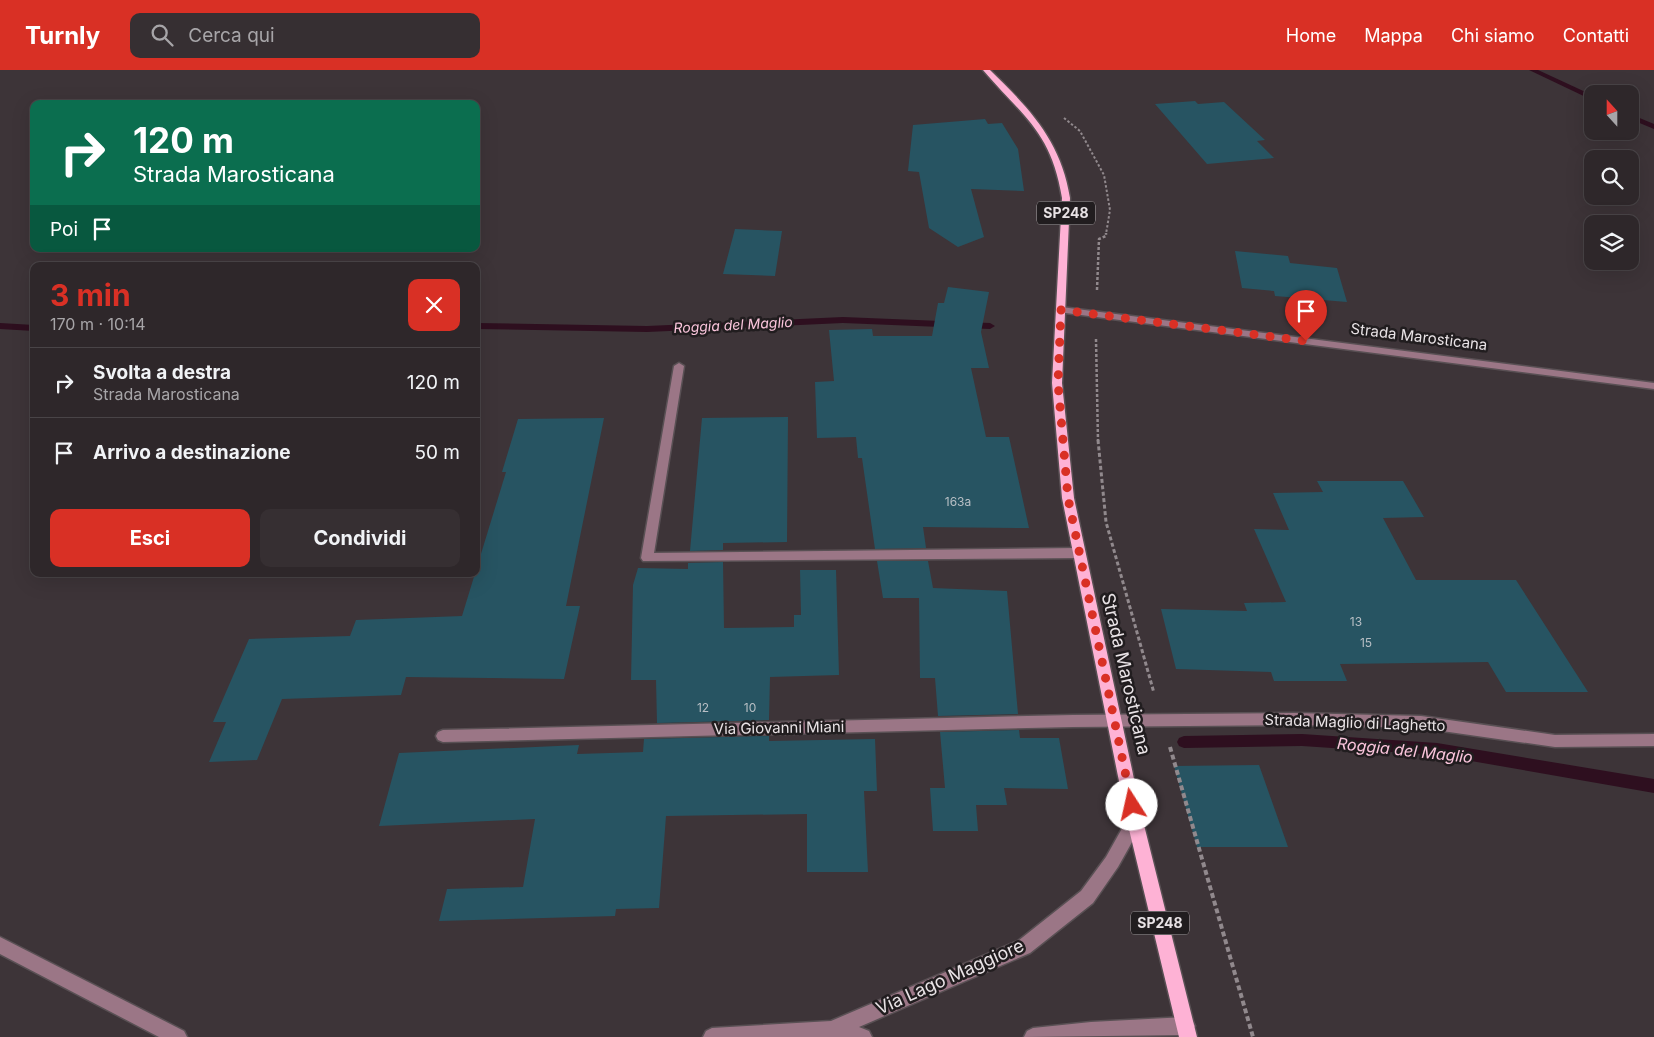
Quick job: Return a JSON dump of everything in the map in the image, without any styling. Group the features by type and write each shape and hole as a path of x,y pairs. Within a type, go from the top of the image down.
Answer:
{"main road":[{"name":"Strada Marosticana","path":"986,70 1007,90 1042,131 1060,164 1066,198 1058,383 1068,498 1077,553 1135,821 1187,1031"}],"street":[{"name":"Strada Marosticana","path":"1061,310 1654,386"},
{"path":"680,366 647,558 1077,553"},
{"name":"Strada Maglio di Laghetto","path":"1114,720 1294,719 1421,722 1555,741 1654,740"},
{"name":"Via Giovanni Miani","path":"443,736 1114,720"},
{"name":"Via Lago Maggiore","path":"832,1030 1024,947 1087,897 1112,862 1135,821"},
{"path":"0,945 178,1037"},
{"name":"Via Lago Maggiore","path":"712,1037 832,1030 863,1037"},
{"path":"1033,1037 1090,1031 1187,1031"}],"path":[{"path":"1098,239 1096,425 1106,522 1253,1037"}],"building":[{"path":"1195,101 1198,104 1224,102 1265,140 1257,141 1274,158 1207,164 1155,104"},
{"path":"985,119 988,124 1002,123 1018,149 1024,191 971,189 984,237 958,247 929,228 919,172 908,171 913,125"},
{"path":"735,229 782,231 775,276 723,274"},
{"path":"1235,251 1288,256 1290,263 1337,268 1347,302 1275,296 1274,291 1242,288"},
{"path":"948,287 989,292 981,332 989,368 971,368 986,437 1009,437 1029,528 923,527 926,548 875,549 862,458 858,458 856,437 817,438 815,382 834,381 829,330 872,329 873,336 932,336 938,303 944,303"},
{"path":"788,417 787,542 723,543 723,550 690,551 702,418"},
{"path":"604,418 566,606 580,606 564,679 406,677 401,695 282,699 257,760 209,762 226,722 213,722 249,639 350,636 356,620 462,616 474,577 480,577 480,557 506,472 502,472 518,419"},
{"path":"1317,481 1403,481 1424,517 1383,518 1416,580 1516,580 1588,692 1506,692 1488,662 1340,664 1347,681 1274,681 1271,672 1176,669 1161,609 1247,611 1244,603 1286,602 1254,529 1289,530 1273,493 1323,492"},
{"path":"877,561 928,561 933,588 1007,591 1018,714 938,716 935,678 920,678 919,598 883,598"},
{"path":"723,562 724,628 794,627 794,615 801,615 800,570 836,570 839,675 770,677 769,720 657,723 656,680 631,680 633,585 638,568 688,569 688,563"},
{"path":"1019,730 1020,738 1059,738 1068,789 1004,788 1007,805 976,805 978,831 933,831 930,788 945,788 940,732"},
{"path":"769,736 769,741 875,739 877,791 864,791 868,872 807,872 807,814 666,816 659,908 616,909 615,916 439,921 447,889 523,887 535,819 379,826 399,753 579,745 577,754 643,752 644,739"},
{"path":"1259,765 1288,847 1197,847 1174,766"}],"waterway":[{"path":"1532,70 1584,94"},
{"path":"1639,120 1654,127"},
{"name":"Roggia del Maglio","path":"480,326 647,329 843,320 990,326"},
{"name":"Roggia del Maglio","path":"0,326 30,328"},
{"name":"Roggia del Maglio","path":"1184,742 1302,740 1437,749 1654,786"}],"route":[{"path":"1132,805 1127,775 1077,553 1068,498 1062,455 1058,383 1061,310 1306,341"}]}
